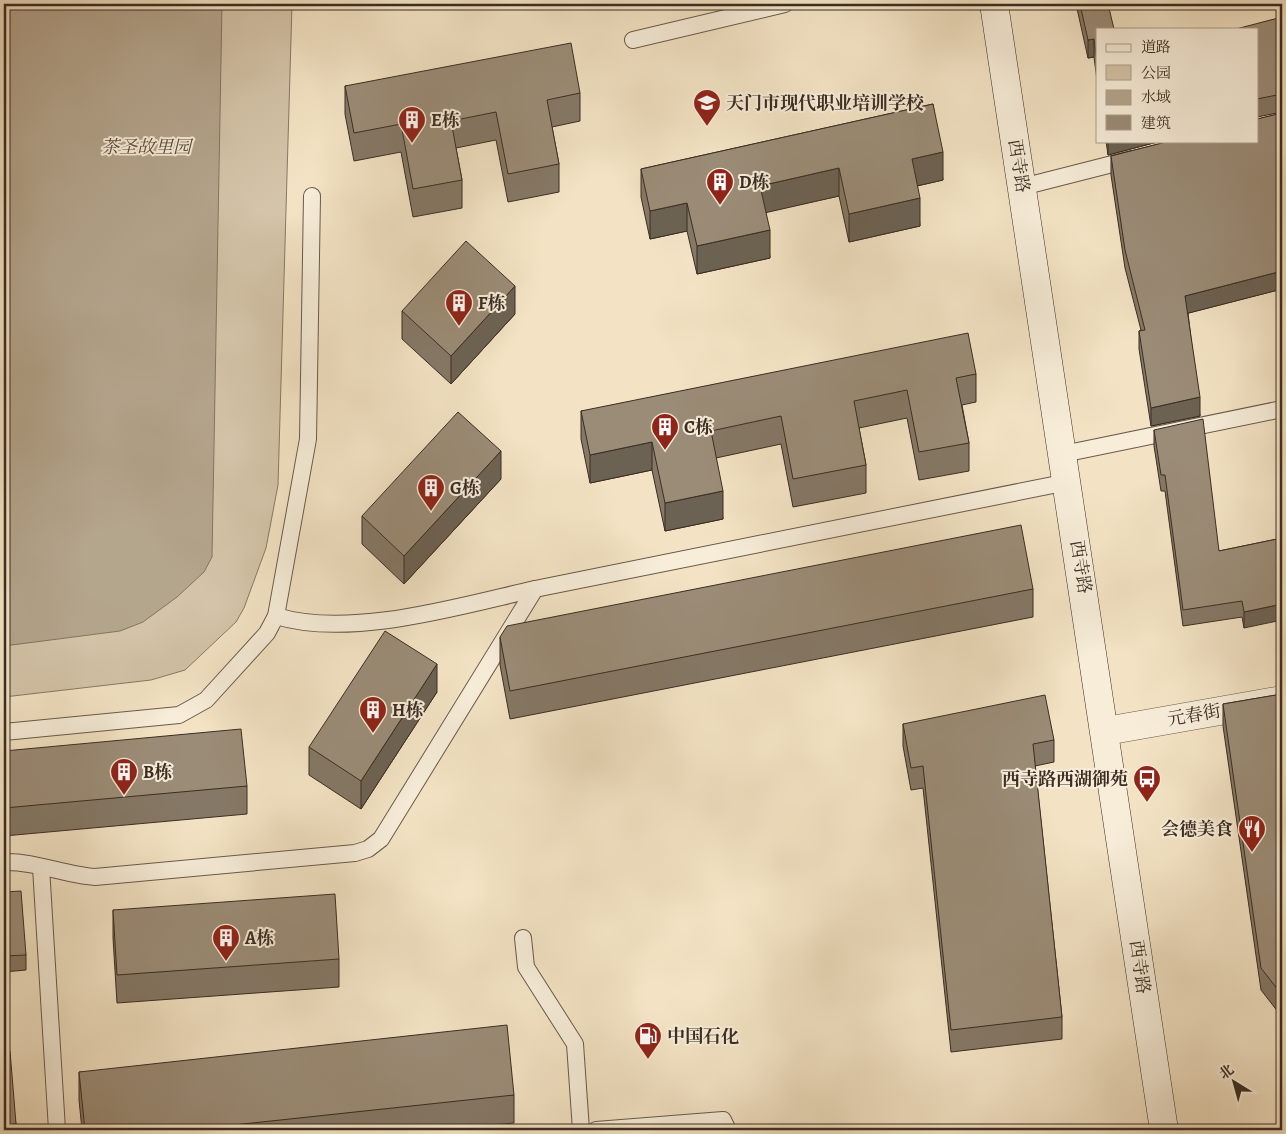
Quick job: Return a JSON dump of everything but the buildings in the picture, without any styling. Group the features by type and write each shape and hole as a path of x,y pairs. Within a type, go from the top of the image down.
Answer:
{"street":[{"name":"西寺路","path":"994,4 1106,731 1164,1130"},
{"name":"元春街","path":"1106,731 1282,700"}],"lane":[{"path":"633,40 785,4"},
{"path":"1022,187 1146,156"},
{"path":"4,732 179,715 206,700 267,633 276,616 308,439 312,196"},
{"path":"1063,454 1282,409"},
{"path":"276,616 298,622 359,623 443,609 1068,482"},
{"path":"4,862 17,862 69,874 95,877 355,853 368,849 381,839 535,590"},
{"path":"41,867 57,1130"},
{"path":"523,938 526,967 575,1044 581,1130"},
{"path":"596,1130 723,1120 728,1130"}],"green space":[{"name":"茶圣故里园","path":"4,4 292,4 278,485 266,548 244,608 236,622 185,670 151,680 4,697"}],"water":[{"name":"茶圣故里园","path":"4,4 222,4 212,557 204,572 177,597 143,622 120,631 4,646"}],"place":[{"name":"天门市现代职业培训学校","path":"707,127"},
{"name":"E栋","path":"412,144"},
{"name":"D栋","path":"720,206"},
{"name":"F栋","path":"459,327"},
{"name":"C栋","path":"665,451"},
{"name":"G栋","path":"431,512"},
{"name":"H栋","path":"373,734"},
{"name":"B栋","path":"124,796"},
{"name":"西寺路西湖御苑","path":"1147,803"},
{"name":"会德美食","path":"1252,853"},
{"name":"A栋","path":"226,962"},
{"name":"中国石化","path":"648,1060"}]}
